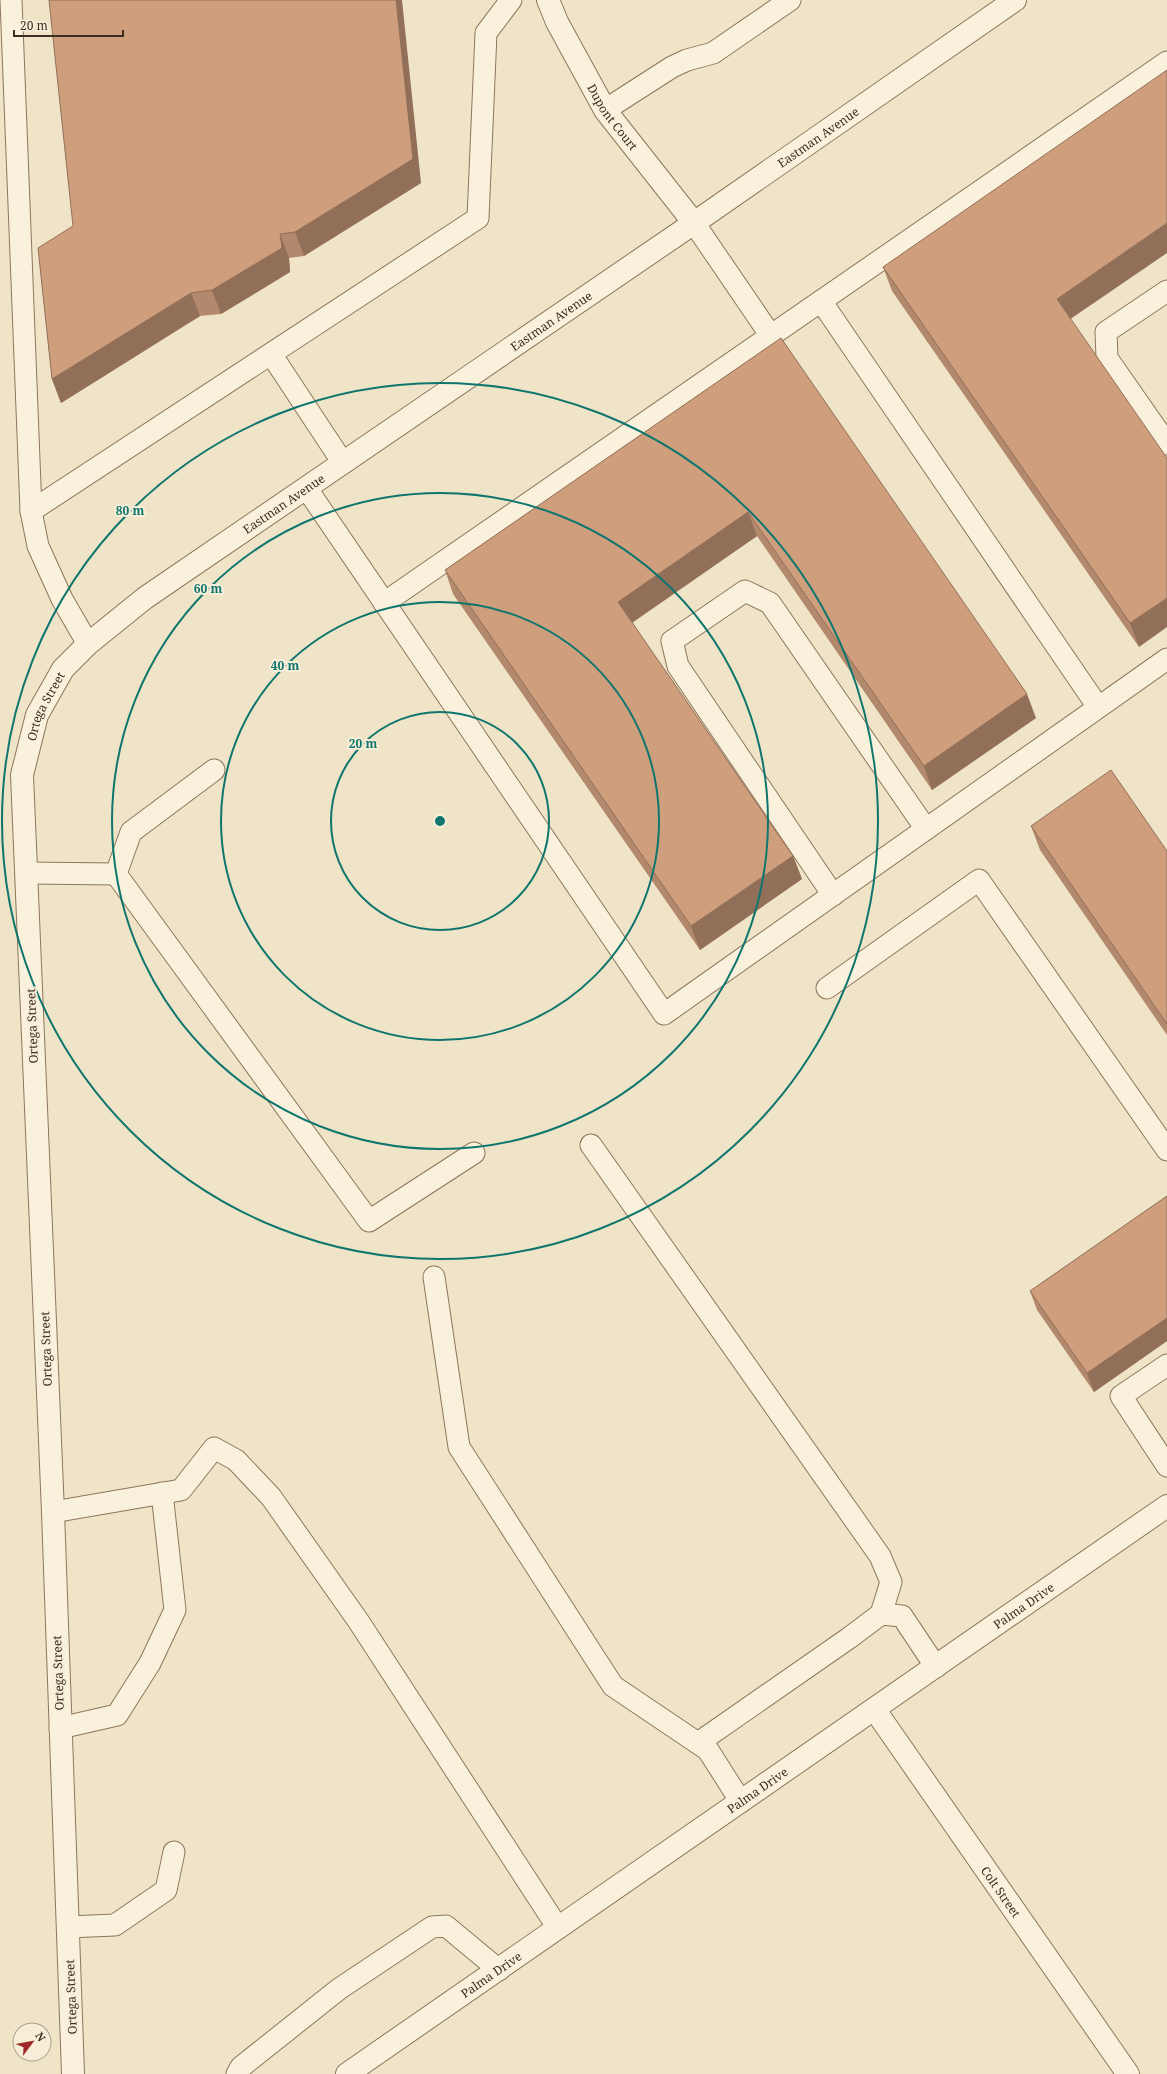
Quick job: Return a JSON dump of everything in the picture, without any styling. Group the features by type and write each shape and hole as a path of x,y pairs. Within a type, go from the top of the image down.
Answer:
{"street":[{"name":"Dupont Court","path":"548,0 557,22 605,110 694,223"},
{"name":"Eastman Avenue","path":"88,644 145,598 307,489 694,223 1015,0"},
{"name":"Ortega Street","path":"73,2074 53,1512 22,775 37,715 63,669 88,644"},
{"name":"Palma Drive","path":"347,2074 875,1710 1167,1506"},
{"name":"Colt Street","path":"875,1710 1128,2074"}],"lane":[{"path":"11,0 31,512 38,546 62,599 88,644"},
{"path":"31,512 478,218 486,33 511,0"},
{"path":"605,110 672,67 687,60 713,53 790,0"},
{"path":"384,603 1167,62"},
{"path":"694,223 771,336"},
{"path":"1167,291 1106,332 1106,358 1167,444"},
{"path":"821,302 1098,707"},
{"path":"271,354 343,463"},
{"path":"307,489 664,1014 1167,659"},
{"path":"833,895 678,666 672,641 745,591 770,603 926,829"},
{"path":"116,874 131,832 214,770"},
{"path":"26,874 116,874"},
{"path":"116,874 369,1221 474,1153"},
{"path":"827,988 979,880 1167,1150"},
{"path":"591,1145 880,1556 891,1582 881,1614 698,1743"},
{"path":"434,1277 459,1447 613,1686 708,1750 741,1802"},
{"path":"1167,1365 1121,1396 1167,1466"},
{"path":"53,1512 181,1490 214,1448 236,1460 271,1497 360,1622 558,1928"},
{"path":"60,1728 117,1715 150,1663 176,1610 162,1493"},
{"path":"881,1614 902,1616 936,1667"},
{"path":"68,1927 115,1925 166,1890 174,1852"},
{"path":"237,2074 241,2067 339,1988 432,1927 446,1926 499,1970"}],"building":[{"path":"49,0 396,0 413,159 295,232 280,234 282,248 212,290 191,293 52,379 38,248 73,226"},
{"path":"1167,70 1167,223 1057,299 1167,458 1167,598 1130,623 883,267"},
{"path":"781,338 1027,694 924,766 748,512 618,602 793,856 691,926 445,570"},
{"path":"1111,770 1167,851 1167,1024 1031,826"},
{"path":"1167,1196 1167,1318 1087,1373 1030,1291"}]}
